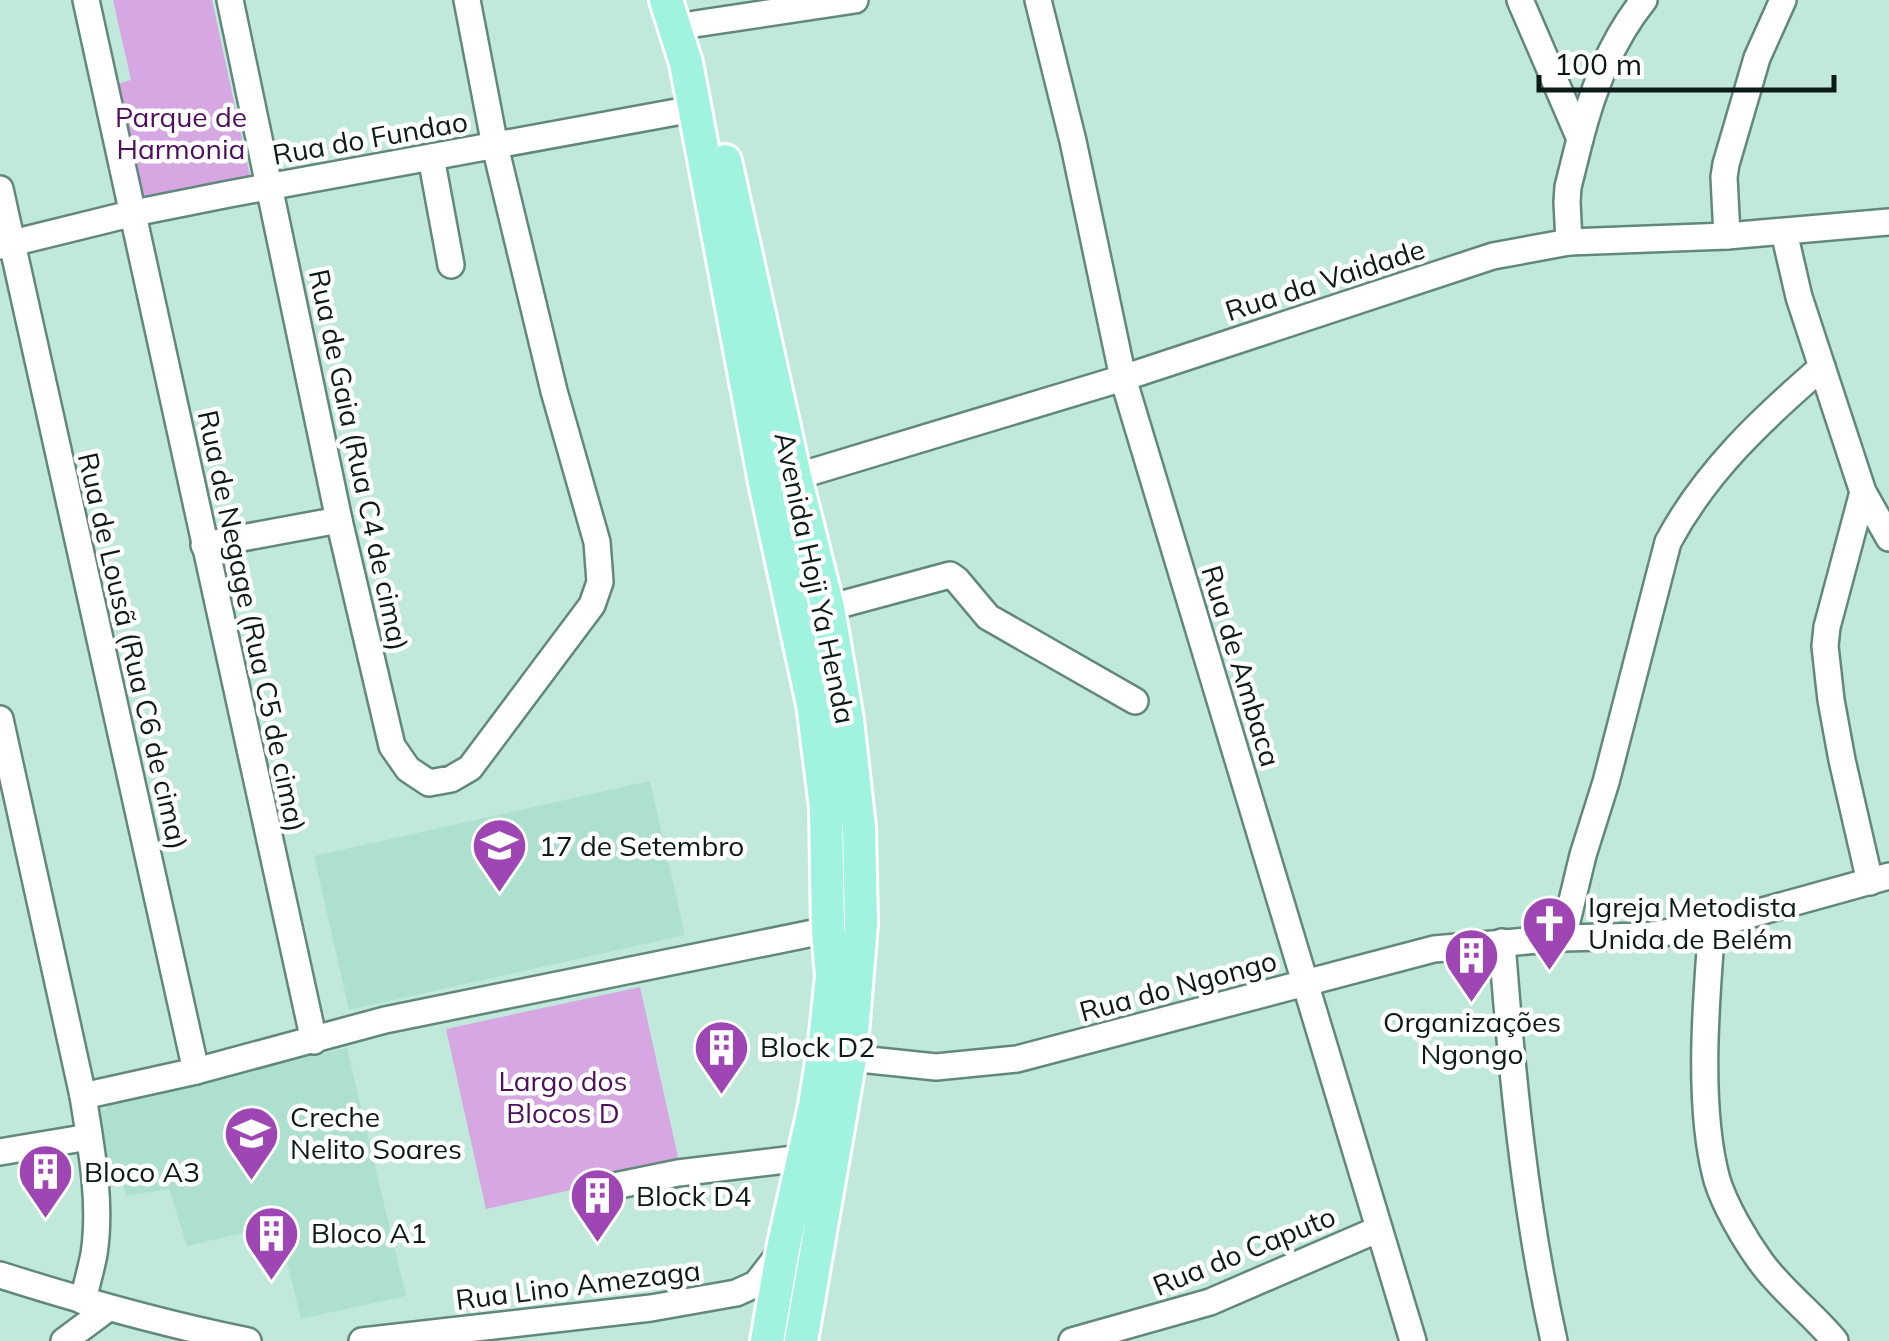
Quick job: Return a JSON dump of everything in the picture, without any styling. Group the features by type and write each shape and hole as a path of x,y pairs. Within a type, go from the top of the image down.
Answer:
{"main road":[{"path":"666,0 686,63 766,487 812,704 826,806 832,976 818,1090 783,1249 768,1341"},
{"name":"Avenida Hoji Ya Henda","path":"692,12 795,477 828,608 847,720 859,828 861,924 850,1058 801,1341"}],"street":[{"name":"Rua de Negage (Rua C5 de cima)","path":"86,0 314,1041"},
{"name":"Rua de Gaia (Rua C4 de cima)","path":"230,0 392,746 408,768 429,783 451,779 470,768 592,605 600,582 597,542 554,392 495,146"},
{"path":"467,0 495,146"},
{"path":"692,12 855,0"},
{"name":"Rua de Ambaca","path":"1038,0 1074,141 1124,378 1413,1341"},
{"path":"1520,0 1580,139"},
{"path":"1569,242 1568,187 1592,94 1627,23 1644,0"},
{"path":"1728,236 1726,164 1757,58 1784,0"},
{"name":"Rua do Fundao","path":"6,245 134,213 270,186 693,109"},
{"path":"431,157 451,265"},
{"name":"Rua de Lousã (Rua C6 de cima)","path":"0,189 6,245 196,1071"},
{"name":"Rua da Vaidade","path":"795,477 1124,378 1474,262 1569,242 1888,230"},
{"path":"1784,232 1800,297 1864,492 1889,538"},
{"path":"1563,938 1668,542 1684,512 1737,445 1822,366"},
{"path":"1864,492 1825,646 1842,760 1879,879"},
{"path":"204,545 340,520"},
{"path":"828,608 950,575 988,617 1135,700"},
{"path":"0,719 83,1096 96,1186 95,1305 64,1341"},
{"name":"Rua do Ngongo","path":"850,1058 936,1067 984,1064 1034,1055 1434,948 1645,936 1712,926 1879,879"},
{"path":"1712,926 1706,994 1706,1090 1718,1183 1762,1264 1835,1341"},
{"path":"83,1096 196,1071 385,1020 828,930"},
{"path":"1502,942 1512,1073 1554,1341"},
{"path":"0,1152 90,1137"},
{"path":"585,1192 678,1173 803,1158"},
{"name":"Rua do Caputo","path":"1072,1341 1210,1302 1379,1229"},
{"name":"Rua Lino Amezaga","path":"362,1341 466,1335 736,1294 756,1284 783,1249"},
{"path":"0,1275 95,1305 248,1341"}],"shaded area":[{"name":"17 de Setembro","path":"650,781 685,935 349,1010 314,856"},
{"name":"Creche Nelito Soares","path":"347,1048 406,1296 301,1319 278,1225 187,1246 169,1189 126,1196 120,1171 102,1174 104,1147 94,1110 107,1109 105,1100"}],"green space":[{"name":"Parque de Harmonia","path":"113,0 212,0 251,181 137,204 111,86 131,80"},
{"name":"Largo dos Blocos D","path":"640,987 680,1166 486,1209 446,1029"}],"place":[{"name":"17 de Setembro","path":"500,895"},
{"name":"Igreja Metodista Unida de Belém","path":"1549,972"},
{"name":"Organizações Ngongo","path":"1472,1005"},
{"name":"Block D2","path":"721,1096"},
{"name":"Creche Nelito Soares","path":"251,1182"},
{"name":"Bloco A3","path":"45,1221"},
{"name":"Block D4","path":"597,1245"},
{"name":"Bloco A1","path":"272,1282"}]}
